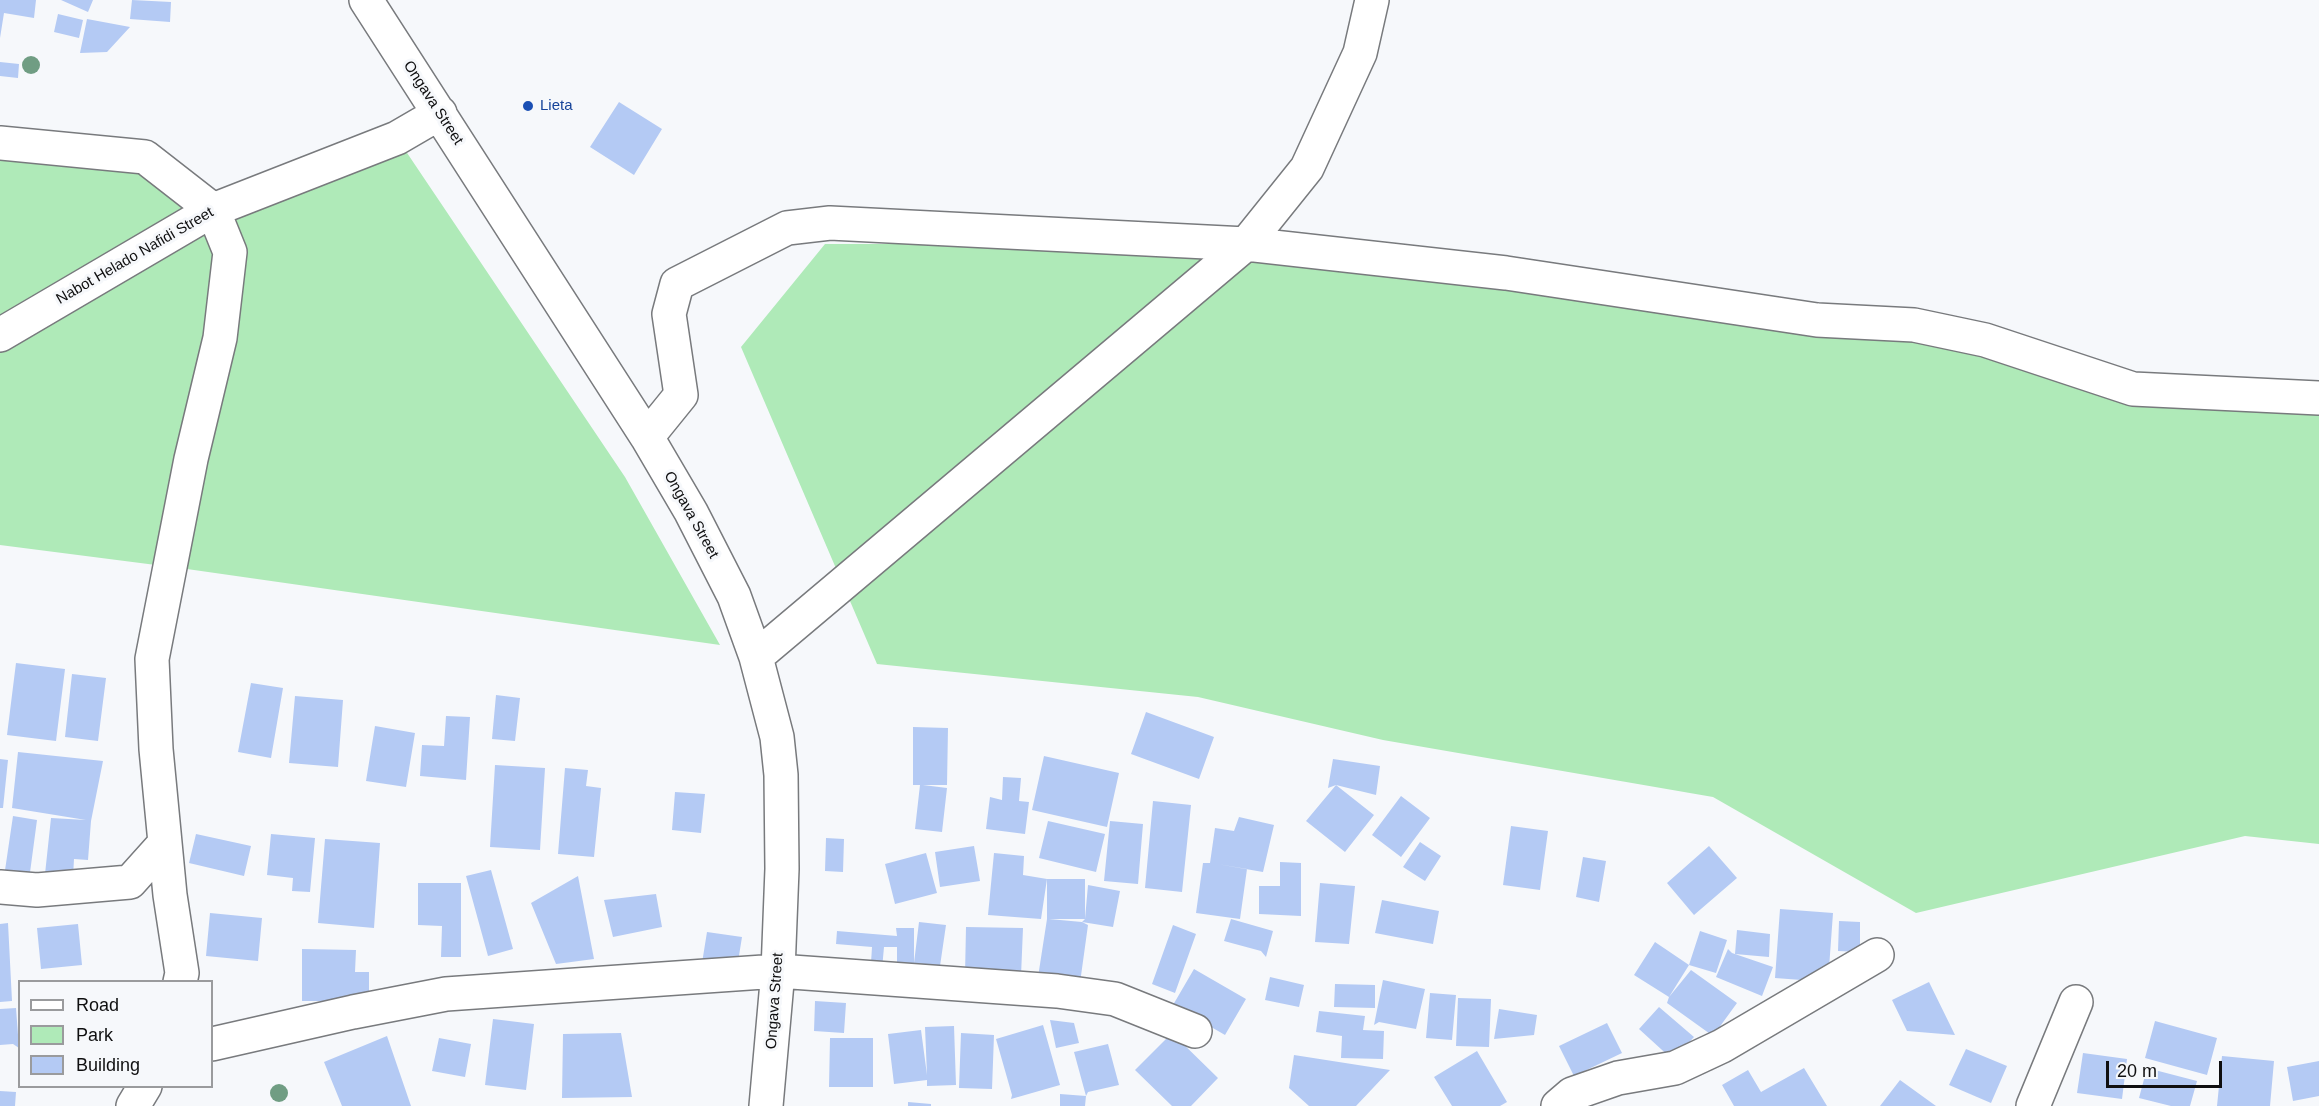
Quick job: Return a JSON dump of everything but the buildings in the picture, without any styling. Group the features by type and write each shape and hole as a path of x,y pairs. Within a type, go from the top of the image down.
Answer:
{"street":[{"name":"Ongava Street","path":"366,0 647,437 691,512 734,596 756,657 777,737 781,775 782,858 778,971 766,1106"},
{"path":"756,657 1246,244 1307,168 1360,53 1372,0"},
{"name":"Nabot Helado Nafidi Street","path":"0,335 213,210 397,138 440,113"},
{"path":"0,143 145,157 213,210 230,252 220,338 191,459 152,659 156,749 170,895 182,973 180,980"},
{"path":"647,437 681,395 669,314 677,284 787,228 830,223 1246,244 1506,273 1817,320 1914,325 1985,340 2133,389 2319,398"},
{"path":"0,887 37,890 130,882 165,843"},
{"path":"1558,1106 1572,1094 1618,1078 1675,1068 1722,1046 1877,955"},
{"path":"213,1044 353,1012 446,994 778,971 1058,991 1115,999 1195,1031"},
{"path":"2033,1106 2076,1002"},
{"path":"133,1106 144,1088"}],"green space":[{"path":"397,138 625,477 720,645 187,569 0,545 0,143 145,157 213,210"},
{"path":"825,244 1246,244 1817,320 2133,389 2319,398 2319,844 2245,836 1916,913 1713,797 1383,740 1198,697 877,664 741,347"}],"place":[{"name":"Lieta","path":"528,106"}]}
